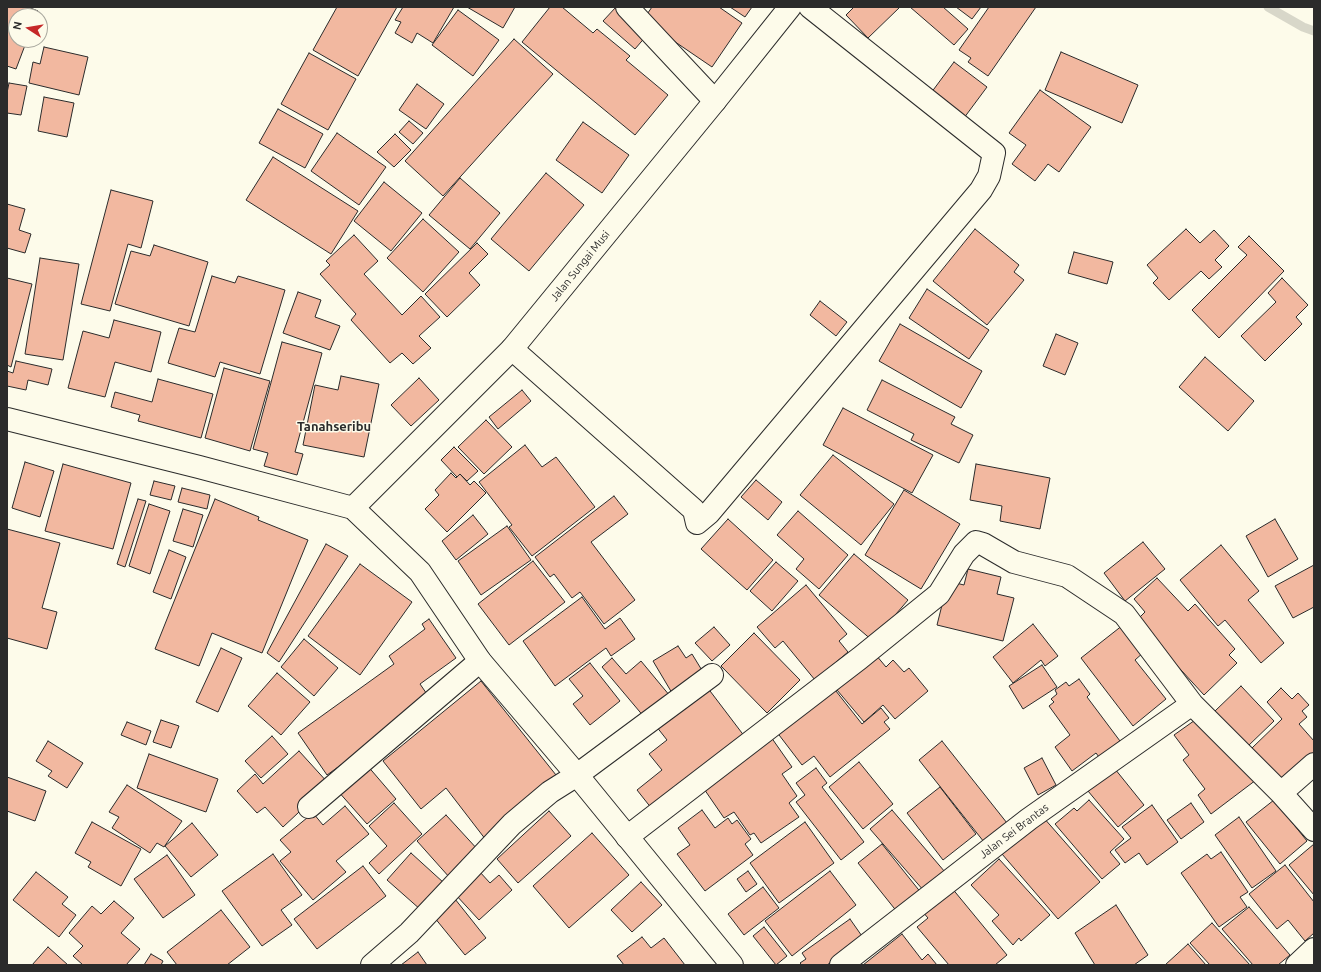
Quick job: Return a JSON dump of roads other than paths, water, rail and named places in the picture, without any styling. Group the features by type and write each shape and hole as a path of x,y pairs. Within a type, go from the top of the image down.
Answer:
{"street":[{"path":"627,7 715,101"},
{"name":"Jalan Sungai Musi","path":"352,508 512,349 790,7"},
{"path":"512,349 694,510 697,523 709,513 981,190 989,176 994,153 810,7"},
{"path":"7,419 200,467 352,508 420,572 480,661 577,774 732,965"},
{"path":"627,837 860,658 939,594 964,554 976,542 983,544 1014,562 1066,576 1124,614 1192,704 1281,793 1314,830"},
{"path":"309,807 480,661"},
{"path":"372,965 409,933 512,824 550,792 577,774 712,675"},
{"name":"Jalan Sei Brantas","path":"841,965 1029,818 1192,704"},
{"path":"1281,793 1314,764"},
{"path":"1297,965 1314,949"}],"waterway":[{"path":"1268,7 1303,27 1314,31"}],"district":[{"name":"Tanahseribu","path":"334,427"}]}
